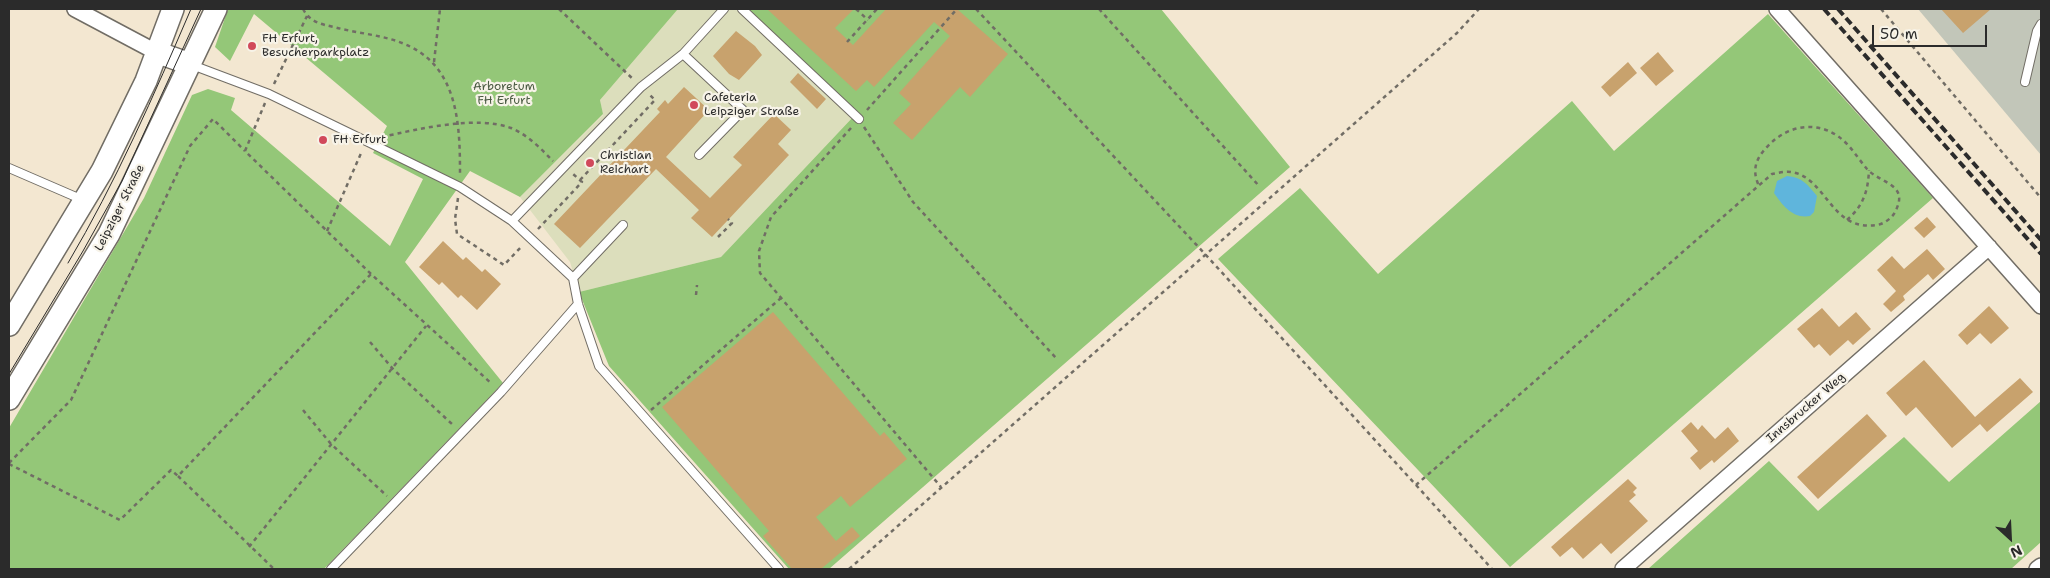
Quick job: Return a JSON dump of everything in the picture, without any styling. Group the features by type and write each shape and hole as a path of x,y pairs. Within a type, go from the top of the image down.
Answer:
{"main road":[{"path":"9,325 102,171 146,80 173,9"},
{"name":"Leipziger Straße","path":"9,400 109,234 216,9"},
{"path":"156,52 190,64"}],"street":[{"path":"75,9 156,52"},
{"path":"1777,9 2041,306"},
{"name":"Innsbrucker Weg","path":"1623,569 1989,248"},
{"path":"2037,569 2041,566"}],"lane":[{"path":"512,221 641,87 682,54 724,9"},
{"path":"742,9 859,119"},
{"path":"2024,82 2037,31 2041,24"},
{"path":"682,54 743,110 699,155"},
{"path":"190,64 269,94 366,141 460,187 512,221 573,278 578,304 599,366 779,569"},
{"path":"9,168 84,200"},
{"path":"573,278 622,226"},
{"path":"331,569 501,392 578,304"}],"path":[{"path":"303,9 314,22 378,36 411,46 434,62 446,82 458,125 460,187 455,219 457,234 504,265 582,182 580,180 655,100 559,9"},
{"path":"434,62 440,9"},
{"path":"856,9 868,20"},
{"path":"848,42 877,9"},
{"path":"941,487 760,273 759,252 771,217 957,9"},
{"path":"976,9 1205,254 1492,569"},
{"path":"1099,9 1260,187"},
{"path":"849,569 1457,33 1479,9"},
{"path":"1881,9 2041,198"},
{"path":"245,151 269,94 307,16"},
{"path":"274,569 171,470 120,520 9,464 71,400 190,146 213,119 371,274 426,326 501,392"},
{"path":"859,119 913,202 1056,358"},
{"path":"327,231 366,141 422,128 490,124 512,128 533,142 580,180"},
{"path":"1759,186 1754,176 1755,164 1764,150 1774,140 1800,127 1819,126 1847,144 1862,159 1868,170 1868,185 1865,199 1847,220"},
{"path":"1416,485 1772,174 1791,172 1808,180 1832,208 1847,220 1862,225 1879,225 1893,217 1899,204 1899,195 1890,182 1868,170"},
{"path":"718,237 732,223 728,219"},
{"path":"178,476 371,274"},
{"path":"696,295 697,285"},
{"path":"644,416 781,298"},
{"path":"249,547 426,326"},
{"path":"370,342 393,369 462,433"},
{"path":"302,410 331,444 394,502"}],"shaded area":[{"path":"678,9 742,9 853,117 721,257 579,292 570,262 520,197 603,115 600,100"},
{"path":"1918,9 2041,9 2041,155"}],"green space":[{"name":"Arboretum FH Erfurt","path":"228,9 678,9 600,100 603,114 520,197 470,171 405,262 503,383 324,569 9,569 9,428 144,198 192,95 208,89 235,98 231,110 390,246 423,179 373,153 387,126 254,14 230,61 215,47"},
{"path":"742,9 1161,9 1290,167 829,569 789,569 609,366 579,292 721,257 853,117"},
{"path":"1768,14 1933,198 1510,567 1218,259 1300,188 1378,274 1572,101 1614,151"},
{"path":"2041,401 2041,542 2011,569 1648,569 1769,461 1818,511 1904,437 1949,482"}],"water":[{"path":"1787,176 1801,180 1817,196 1814,212 1810,216 1798,216 1785,207 1774,193 1777,181"}],"building":[{"path":"767,9 854,9 835,28 853,45 886,9 957,9 1008,54 970,97 960,87 912,140 893,123 911,104 899,93 950,36 934,22 874,87 867,80 856,91"},
{"path":"1941,9 1991,9 1963,33"},
{"path":"736,31 755,46 762,55 739,80 729,74 713,56"},
{"path":"1658,52 1674,71 1656,86 1640,68"},
{"path":"1628,62 1637,73 1610,97 1601,87"},
{"path":"798,73 826,99 817,109 790,82"},
{"path":"684,87 709,110 666,157 710,198 742,165 733,157 774,114 791,130 778,144 789,155 712,237 691,218 699,210 656,169 580,248 554,224 660,112 657,109 665,100 668,104"},
{"path":"1927,217 1936,227 1924,238 1914,228"},
{"path":"443,241 463,260 466,257 482,272 485,269 501,284 477,310 461,295 458,298 442,282 439,285 419,267"},
{"path":"1927,249 1945,269 1933,280 1928,274 1903,296 1905,300 1891,312 1883,304 1896,291 1877,270 1892,256 1904,269"},
{"path":"1989,306 2009,328 1991,344 1980,333 1967,345 1958,335"},
{"path":"1822,308 1839,327 1856,312 1871,329 1853,345 1848,340 1830,356 1819,344 1814,348 1797,329"},
{"path":"773,312 880,436 884,432 907,459 850,507 841,496 816,517 836,541 852,527 860,536 821,569 792,569 763,536 769,531 662,407"},
{"path":"1924,360 1975,417 2020,378 2033,392 1987,432 1980,424 1952,448 1916,407 1906,416 1886,393"},
{"path":"1867,414 1887,436 1818,499 1797,477"},
{"path":"1691,422 1698,430 1702,425 1715,439 1728,427 1739,441 1714,463 1712,460 1700,470 1690,458 1698,451 1681,431"},
{"path":"1628,479 1637,488 1633,492 1636,495 1629,501 1648,521 1611,554 1601,543 1583,559 1572,547 1560,557 1551,547"}],"tram line":[{"path":"68,263 118,170 191,9"},
{"path":"9,374 83,251 122,181 201,9"}],"railway":[{"path":"1824,9 2041,254"},
{"path":"1838,9 2041,240"}],"place":[{"name":"FH Erfurt, Besucherparkplatz","path":"252,46"},
{"name":"Cafeteria Leipziger Straße","path":"694,105"},
{"name":"FH Erfurt","path":"323,140"},
{"name":"Christian Reichart","path":"590,163"}]}
